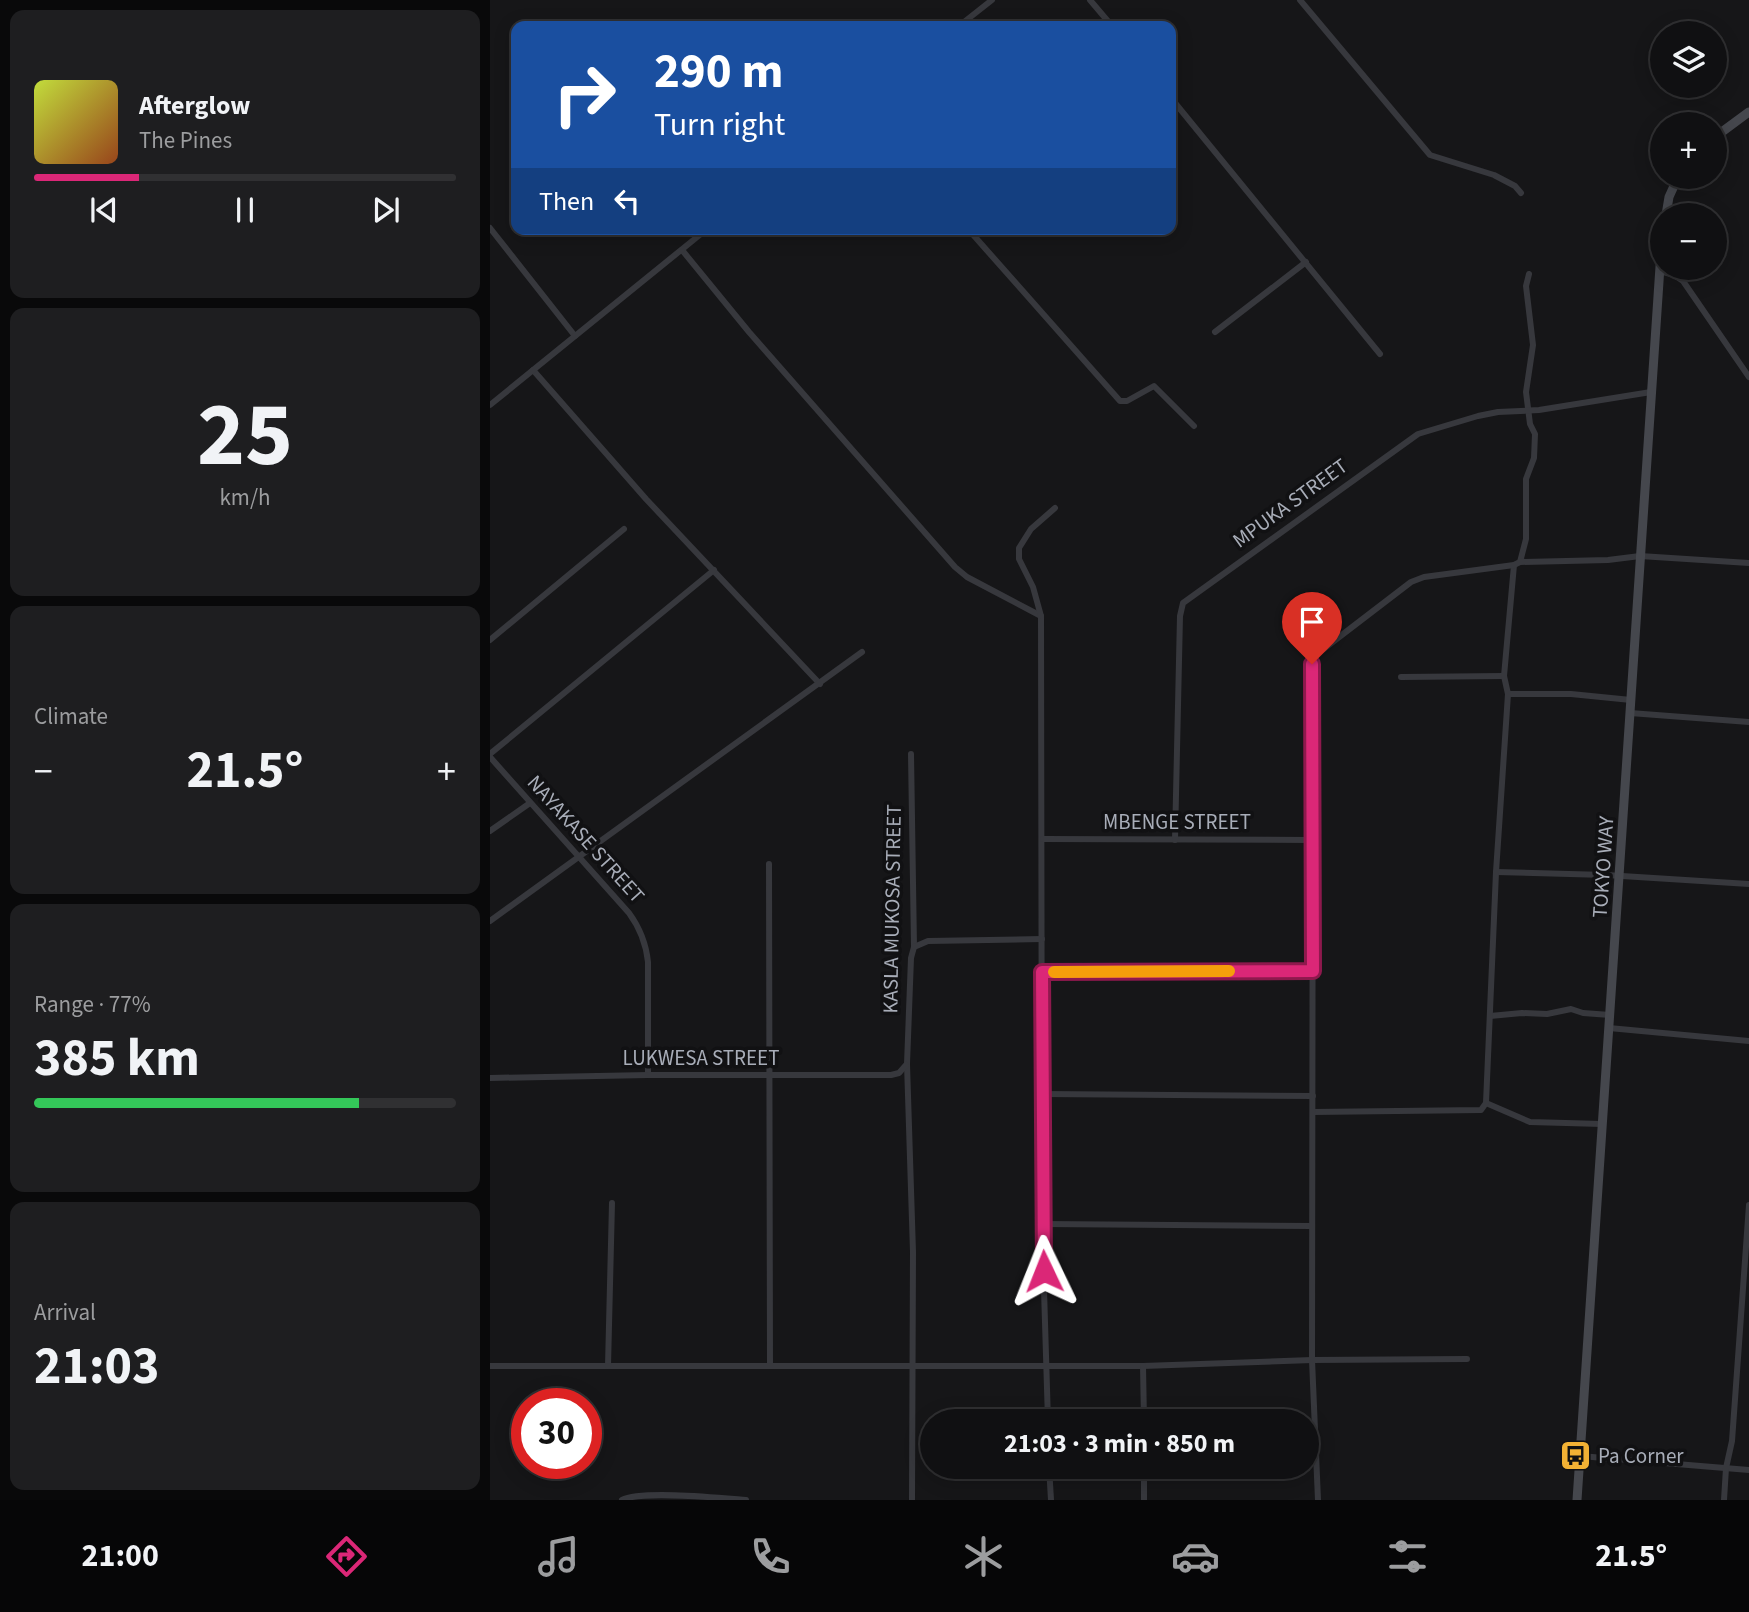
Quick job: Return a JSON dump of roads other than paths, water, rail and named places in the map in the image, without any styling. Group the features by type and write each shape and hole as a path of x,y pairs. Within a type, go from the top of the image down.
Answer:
{"street":[{"path":"965,21 992,0"},
{"path":"1090,0 1108,21"},
{"path":"1300,0 1430,155 1494,175 1521,192"},
{"path":"1176,103 1380,354"},
{"path":"1727,128 1749,112"},
{"path":"490,228 575,336"},
{"path":"490,405 700,235"},
{"path":"973,235 1121,401 1128,401 1154,386 1194,426"},
{"path":"682,250 757,342 955,567 967,577 1041,616"},
{"path":"1215,331 1306,262"},
{"path":"1313,1112 1481,1110 1486,1103 1496,872 1508,694 1504,676 1517,564 1526,539 1526,479 1534,458 1535,434 1531,424 1526,385 1532,345 1527,286 1529,274"},
{"name":"TOKYO WAY","path":"1577,1500 1659,280"},
{"path":"1682,280 1749,377"},
{"path":"533,370 646,499 820,684"},
{"name":"MPUKA STREET","path":"1175,840 1180,616 1183,603 1409,439 1498,412 1529,411 1651,392"},
{"path":"1048,1409 1042,1224 1041,616 1033,587 1019,559 1019,548 1031,529 1055,508"},
{"path":"490,640 624,529"},
{"path":"1315,1409 1312,1360 1311,840 1314,657 1417,579 1517,564 1640,556 1749,563"},
{"path":"490,756 714,569"},
{"path":"490,921 862,652"},
{"path":"1401,677 1504,676"},
{"path":"1508,694 1571,694 1631,700"},
{"path":"1630,713 1749,722"},
{"name":"KASLA MUKOSA STREET","path":"911,754 914,947 911,958 907,1064 913,1252 912,1500"},
{"name":"NAYAKASE STREET","path":"490,756 629,913 643,938 648,962 648,1075"},
{"path":"490,831 530,803"},
{"name":"MBENGE STREET","path":"1042,839 1311,840"},
{"path":"769,864 770,1366"},
{"path":"1496,872 1749,884"},
{"path":"914,947 928,941 1042,939"},
{"path":"1042,972 1313,971"},
{"path":"1490,1016 1547,1014 1572,1009 1583,1013 1610,1015"},
{"path":"1609,1028 1749,1041"},
{"name":"LUKWESA STREET","path":"490,1078 891,1075 899,1073 907,1064"},
{"path":"1042,1094 1313,1096"},
{"path":"1486,1103 1530,1122 1602,1124"},
{"path":"608,1366 612,1203"},
{"path":"1724,1500 1726,1468 1732,1441 1749,1205"},
{"path":"1042,1224 1312,1226"},
{"path":"490,1366 1143,1366 1312,1360 1467,1359"},
{"path":"1143,1366 1144,1409"},
{"path":"1580,1456 1749,1469"},
{"path":"1050,1479 1051,1500"},
{"path":"1144,1479 1144,1500"},
{"path":"1318,1479 1318,1500"},
{"path":"622,1500 627,1497 646,1496 746,1500"}],"place":[{"name":"Pa Corner","path":"1575,1456"}]}
